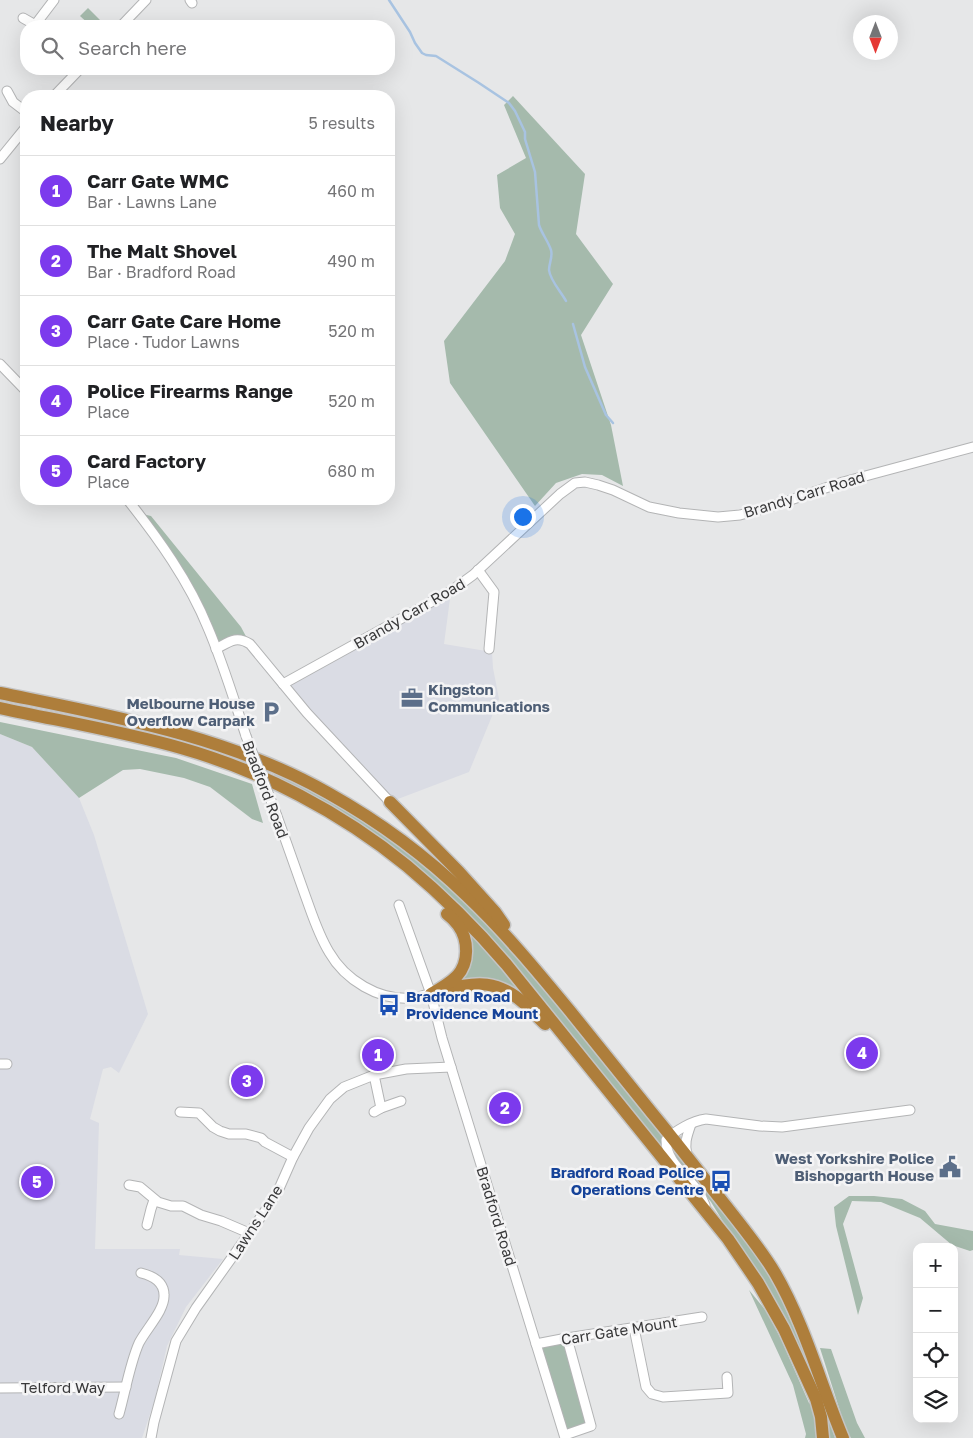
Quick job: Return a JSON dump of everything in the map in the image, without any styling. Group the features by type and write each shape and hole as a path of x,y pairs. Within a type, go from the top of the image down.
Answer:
{"highway":[{"path":"0,693 131,721 186,735 238,752 282,770 335,798 371,820 414,850 466,895 521,951 671,1135 759,1248 776,1275 810,1348 843,1438"},
{"path":"0,708 128,734 182,748 267,779 320,806 407,866 453,908 506,964 728,1239 758,1283 784,1328 816,1399 821,1417 823,1438"},
{"path":"390,802 459,872 495,912 521,951"},
{"path":"320,806 421,887 458,925 465,942 466,958 463,966 455,978 431,994"},
{"path":"431,994 463,985 494,986 514,995 568,1042"}],"street":[{"path":"40,20 54,0"},
{"path":"127,20 146,0"},
{"path":"60,90 74,75"},
{"path":"8,92 11,103 20,108"},
{"path":"0,159 20,134"},
{"path":"0,364 20,385"},
{"name":"Brandy Carr Road","path":"283,684 452,591 478,570 546,506 575,483 585,482 598,485 649,507 679,513 718,517 773,506 843,482 973,447"},
{"name":"Bradford Road","path":"132,505 172,559 208,628 318,930 329,952 337,964 350,977 374,992 388,996 411,998 431,994"},
{"path":"478,570 494,592 488,649"},
{"path":"216,648 238,639 250,644 307,714 390,802"},
{"name":"Bradford Road","path":"399,905 431,994 451,1067 565,1437"},
{"name":"Lawns Lane","path":"151,1438 176,1341 196,1308 278,1191 292,1157 309,1128 330,1099 344,1088 374,1075 406,1069 451,1067"},
{"path":"374,1075 377,1110 401,1101"},
{"path":"199,1114 203,1104"},
{"path":"709,1214 700,1194 670,1158 666,1148 666,1140 671,1135 691,1124 706,1119 782,1127 910,1110"},
{"path":"180,1112 199,1114 213,1127 229,1134 261,1138 292,1157"},
{"path":"688,1158 685,1147 691,1124"},
{"path":"130,1185 140,1188 154,1200 164,1204 183,1206 201,1215 250,1233"},
{"path":"147,1225 154,1200"},
{"name":"Telford Way","path":"119,1414 139,1344 163,1303 163,1289 160,1283 149,1275 141,1273"},
{"name":"Carr Gate Mount","path":"536,1344 702,1317"},
{"path":"634,1328 646,1387 652,1394 663,1397 728,1393 727,1377"},
{"path":"565,1437 591,1426 567,1338"},
{"name":"Telford Way","path":"0,1388 126,1387"}],"shaded area":[{"path":"451,591 444,644 492,652 499,699 469,772 390,802 283,684"},
{"path":"0,734 32,747 79,798 94,835 148,1014 119,1073 111,1067 103,1069 90,1119 99,1123 95,1249 180,1249 179,1255 223,1259 186,1307 167,1346 155,1399 142,1438 0,1438"}],"green space":[{"path":"88,8 100,20 84,20 80,16"},
{"path":"513,96 585,174 576,234 613,284 581,335 611,425 623,486 602,475 582,474 556,483 535,506 450,383 444,341 505,261 515,234 500,208 497,175 526,158 504,105"},
{"path":"138,513 151,516 241,627 250,644 243,640 216,649 196,602"},
{"path":"0,722 176,758 252,784 263,823 252,819 210,787 184,778 140,769 123,770 79,798 32,747 0,734"},
{"path":"274,771 395,840 472,908 571,1019 664,1136 662,1148 452,900 274,777"},
{"path":"471,934 516,986 515,988 464,979 469,935"},
{"path":"677,1152 765,1265 809,1363 835,1438 828,1438 825,1417 727,1228 711,1202 672,1154"},
{"path":"849,1196 902,1199 925,1211 935,1224 973,1231 973,1250 970,1251 958,1247 958,1243 950,1243 920,1218 881,1202 852,1201 843,1224 863,1298 858,1315 836,1226 834,1207"},
{"path":"749,1290 767,1312 781,1339 811,1404 815,1415 818,1438 805,1438 806,1434 793,1385"},
{"path":"567,1338 591,1426 565,1435 536,1344"},
{"path":"820,1348 831,1349 857,1423 865,1438 851,1438 846,1430"}],"waterway":[{"path":"389,0 422,53 436,56 509,103 515,111 525,132 525,139 535,172 539,225 551,253 550,274 566,301"},
{"path":"573,324 585,367 606,415 613,423"}],"place":[{"name":"Kingston Communications","path":"412,698"},
{"name":"Melbourne House Overflow Carpark","path":"271,712"},
{"name":"Bradford Road Providence Mount","path":"389,1005"},
{"name":"Police Firearms Range","path":"862,1053"},
{"name":"Carr Gate WMC","path":"378,1055"},
{"name":"Carr Gate Care Home","path":"247,1081"},
{"name":"The Malt Shovel","path":"505,1108"},
{"name":"West Yorkshire Police Bishopgarth House","path":"950,1167"},
{"name":"Bradford Road Police Operations Centre","path":"721,1181"},
{"name":"Card Factory","path":"37,1182"}]}
